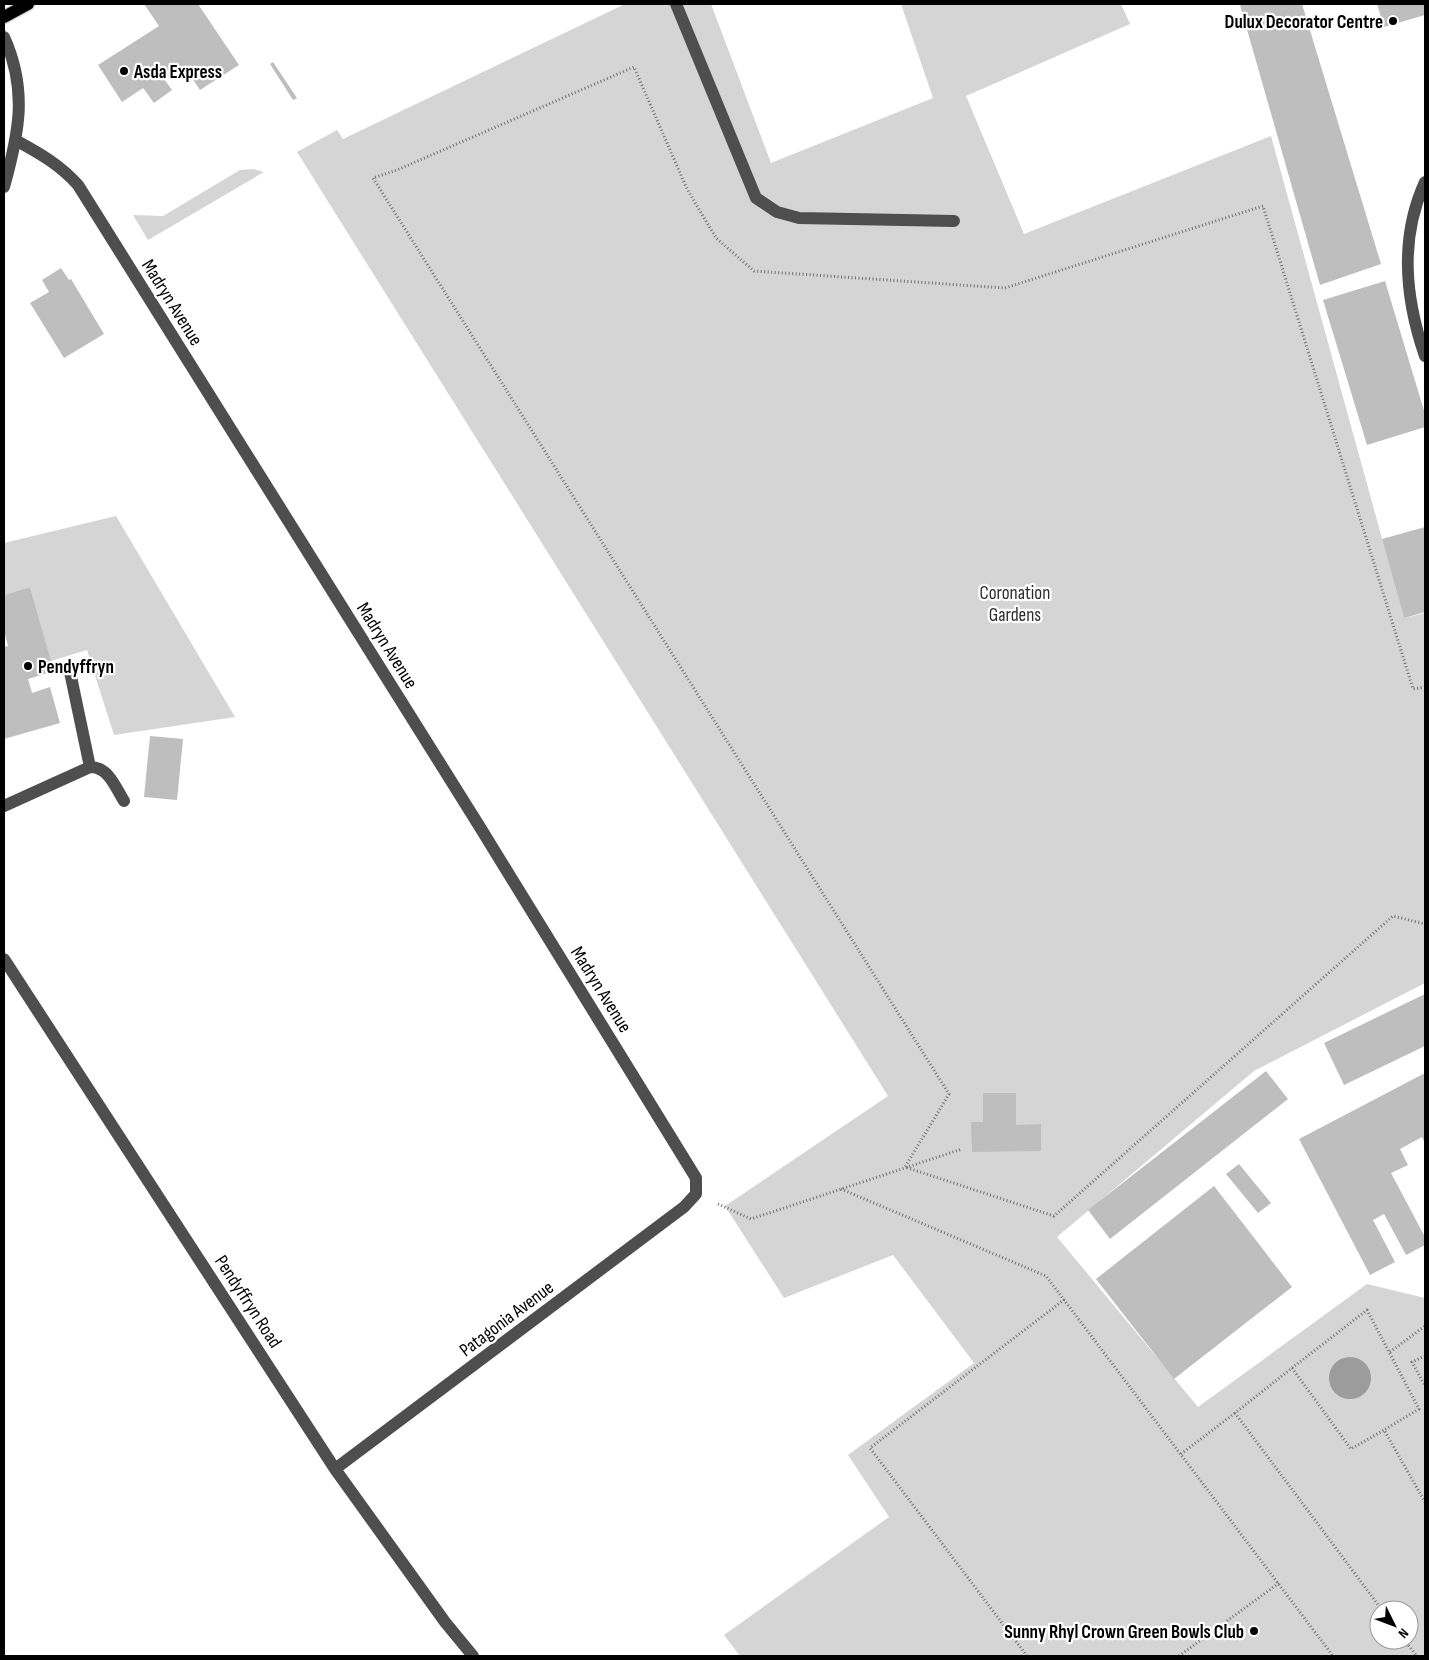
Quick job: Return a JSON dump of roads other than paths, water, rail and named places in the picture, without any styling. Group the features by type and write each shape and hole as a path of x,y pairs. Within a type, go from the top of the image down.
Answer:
{"main road":[{"path":"4,17 28,4"}],"street":[{"path":"676,4 756,198 777,212 799,218 954,221"},
{"path":"4,37 14,60 19,92 17,141 4,187"},
{"name":"Madryn Avenue","path":"17,141 50,158 64,169 78,185 473,816 696,1178 696,1194"},
{"path":"1425,182 1416,203 1406,258 1414,325 1425,356"},
{"path":"70,672 90,766"},
{"path":"4,806 90,766 98,767 106,772 124,801"},
{"name":"Pendyffryn Road","path":"4,959 335,1470 445,1622 473,1656"},
{"name":"Patagonia Avenue","path":"335,1470 684,1207 696,1194"}],"place":[{"name":"Dulux Decorator Centre","path":"1393,21"},
{"name":"Asda Express","path":"124,71"},
{"name":"Pendyffryn","path":"28,666"},
{"name":"Sunny Rhyl Crown Green Bowls Club","path":"1254,1631"}],"park label":[{"name":"Coronation Gardens","path":"1015,603"}]}
